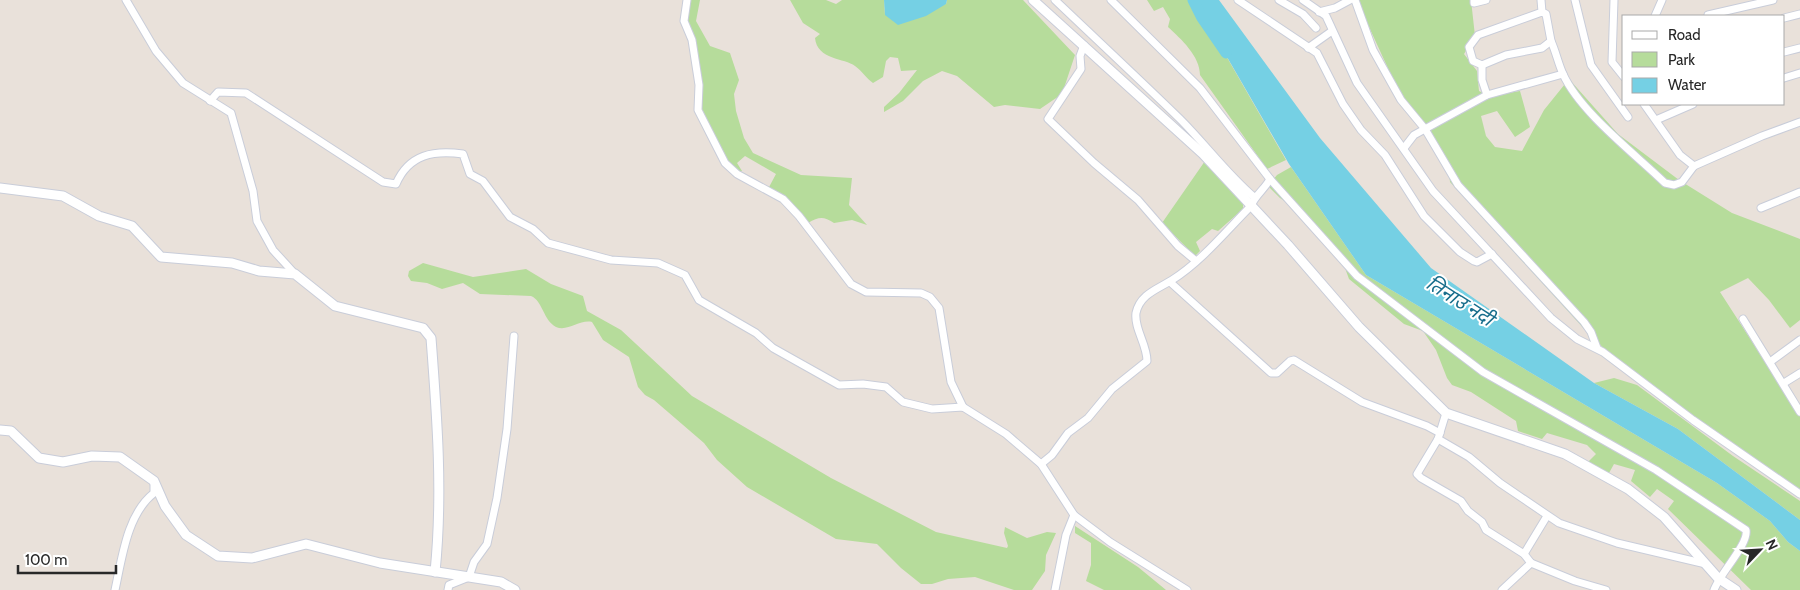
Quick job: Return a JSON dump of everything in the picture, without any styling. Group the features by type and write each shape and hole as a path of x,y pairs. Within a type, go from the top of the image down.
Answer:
{"street":[{"path":"126,0 161,57 183,83 231,113 253,191 257,221 273,250 295,274 335,306 424,328 431,338 438,433 439,533 435,572"},
{"path":"687,0 684,21 692,40 700,85 698,110 725,163 737,174 783,200 800,216 851,284 866,292 921,293 930,297 939,308 951,382 963,407 1006,434 1041,464 1074,516 1110,542 1187,590"},
{"path":"1033,0 1203,154 1253,202"},
{"path":"1055,0 1136,75 1182,121 1235,180 1359,327 1446,414 1565,454 1628,489 1664,517 1718,578 1736,590"},
{"path":"1111,0 1200,88 1270,179 1357,276 1483,372 1656,470 1746,530 1745,541 1718,578 1714,590"},
{"path":"1238,0 1316,54 1343,104 1361,130 1385,156 1424,216 1454,246 1474,261 1477,262 1492,254"},
{"path":"1279,0 1302,14 1316,28"},
{"path":"1303,0 1326,16 1357,83 1433,191 1456,219 1492,254 1551,318 1577,339 1598,348 1693,420 1800,494"},
{"path":"1319,12 1335,8 1350,0"},
{"path":"1354,0 1373,50 1392,84 1406,106 1425,129 1458,185 1584,322 1598,348"},
{"path":"1474,0 1474,3 1486,0"},
{"path":"1541,0 1542,12 1546,14 1550,27 1551,41 1558,55 1563,74 1588,110 1665,183 1674,185 1682,182 1694,166 1762,136 1800,122"},
{"path":"1574,0 1591,65 1628,117"},
{"path":"1614,0 1612,62 1622,74"},
{"path":"1655,15 1662,0"},
{"path":"1708,15 1773,0"},
{"path":"1542,12 1478,35 1469,47 1473,61 1482,65 1506,55 1542,48 1551,41"},
{"path":"1785,18 1800,14"},
{"path":"1308,48 1332,31"},
{"path":"1084,45 1080,56 1081,69 1048,119 1094,163 1138,200 1178,246 1196,261"},
{"path":"1785,52 1800,48"},
{"path":"1482,65 1482,80 1487,95"},
{"path":"1785,78 1800,73"},
{"path":"1404,148 1414,135 1487,95 1563,74"},
{"path":"210,100 218,92 246,93 383,182 396,184 401,172 413,160 442,151 463,154 470,174 483,181 510,217 533,229 548,243 611,260 658,263 685,275 699,300 756,333 773,348 839,385 863,384 886,387 903,402 932,409 963,407"},
{"path":"1645,105 1680,155 1694,166"},
{"path":"1656,120 1691,105"},
{"path":"1041,464 1052,455 1068,433 1088,418 1112,389 1144,365 1147,353 1136,321 1138,307 1146,296 1170,282 1196,261 1253,202 1270,179"},
{"path":"0,188 63,196 100,216 132,226 160,257 232,263 259,271 295,274"},
{"path":"1761,208 1800,192"},
{"path":"1170,282 1271,373 1277,373 1290,361 1294,360 1362,402 1426,426 1469,457 1500,483 1547,516 1569,527 1617,542 1708,565"},
{"path":"1743,319 1800,412"},
{"path":"448,590 449,585 469,577 474,562 486,544 496,498 507,429 514,336"},
{"path":"1770,362 1800,340"},
{"path":"1784,384 1800,373"},
{"path":"1446,414 1439,436 1418,474 1421,478 1461,501 1486,530 1524,554 1531,563 1575,581 1606,590"},
{"path":"0,430 10,430 39,458 63,462 92,456 120,456 154,481 165,506 186,536 218,556 252,558 306,544 380,563 501,582 515,590"},
{"path":"115,590 134,518 146,499 154,492 154,481"},
{"path":"1055,590 1066,535 1074,516"},
{"path":"1524,554 1547,516"},
{"path":"1502,590 1531,563"}],"green space":[{"path":"688,0 700,0 696,21 710,46 730,53 739,80 734,94 736,111 744,138 753,153 801,175 852,178 849,205 867,225 852,220 834,223 821,218 808,223 768,189 776,174 745,156 737,163 742,171 738,173 732,167 714,142 702,114 700,106 701,79 689,30"},
{"path":"790,0 826,0 836,4 842,0 884,0 885,15 946,4 947,0 1023,0 1075,55 1062,94 1040,109 1005,105 994,107 957,76 942,71 923,81 903,101 884,112 884,107 899,93 917,70 901,71 898,58 890,57 886,61 883,77 873,83 855,66 821,51 815,38 820,34 803,23"},
{"path":"1147,0 1194,0 1286,160 1267,169 1200,75 1197,61 1184,42 1168,27 1170,19 1163,7 1154,11"},
{"path":"1360,0 1471,0 1475,36 1464,54 1477,71 1479,91 1489,96 1520,91 1530,127 1515,137 1497,111 1481,116 1486,136 1495,147 1522,151 1544,110 1569,79 1618,134 1679,180 1732,213 1800,239 1800,320 1790,328 1769,300 1748,278 1720,292 1800,416 1800,495 1645,388 1586,331 1450,182 1449,172 1430,139 1403,101 1358,3"},
{"path":"1205,161 1243,202 1243,209 1218,231 1212,229 1196,242 1200,251 1195,256 1162,223"},
{"path":"1291,167 1366,275 1717,483 1770,521 1788,542 1800,551 1800,590 1751,590 1668,509 1674,501 1657,489 1650,497 1631,481 1635,470 1614,464 1609,473 1588,462 1596,454 1587,445 1547,433 1542,439 1518,431 1516,421 1471,392 1452,385 1447,378 1436,350 1423,331 1404,324 1349,279 1341,257 1307,216 1280,198 1268,186 1277,175"},
{"path":"423,263 473,277 526,269 551,284 583,296 587,311 621,330 692,396 831,478 936,532 1007,548 1004,533 1005,527 1027,538 1047,532 1056,533 1046,555 1045,571 1032,590 1014,590 975,577 921,584 901,568 877,544 836,539 747,487 717,460 704,443 654,400 645,395 638,387 629,357 603,340 592,322 583,322 570,327 560,328 548,320 538,302 531,296 480,294 463,283 442,289 427,283 411,281 408,276 409,271"},
{"path":"1614,378 1637,385 1733,456 1800,501 1800,520 1678,429 1594,383"},
{"path":"1075,526 1138,567 1166,590 1104,590 1086,581 1091,565 1091,543 1075,533"}],"water":[{"path":"884,0 947,0 946,4 926,16 898,25 885,15"},
{"path":"1194,0 1219,0 1320,138 1431,268 1594,383 1678,429 1800,520 1800,551 1788,542 1770,521 1717,483 1366,275 1289,164"}],"waterway":[{"name":"तिनाउ नदी","path":"1193,0 1202,18 1226,53"}]}
